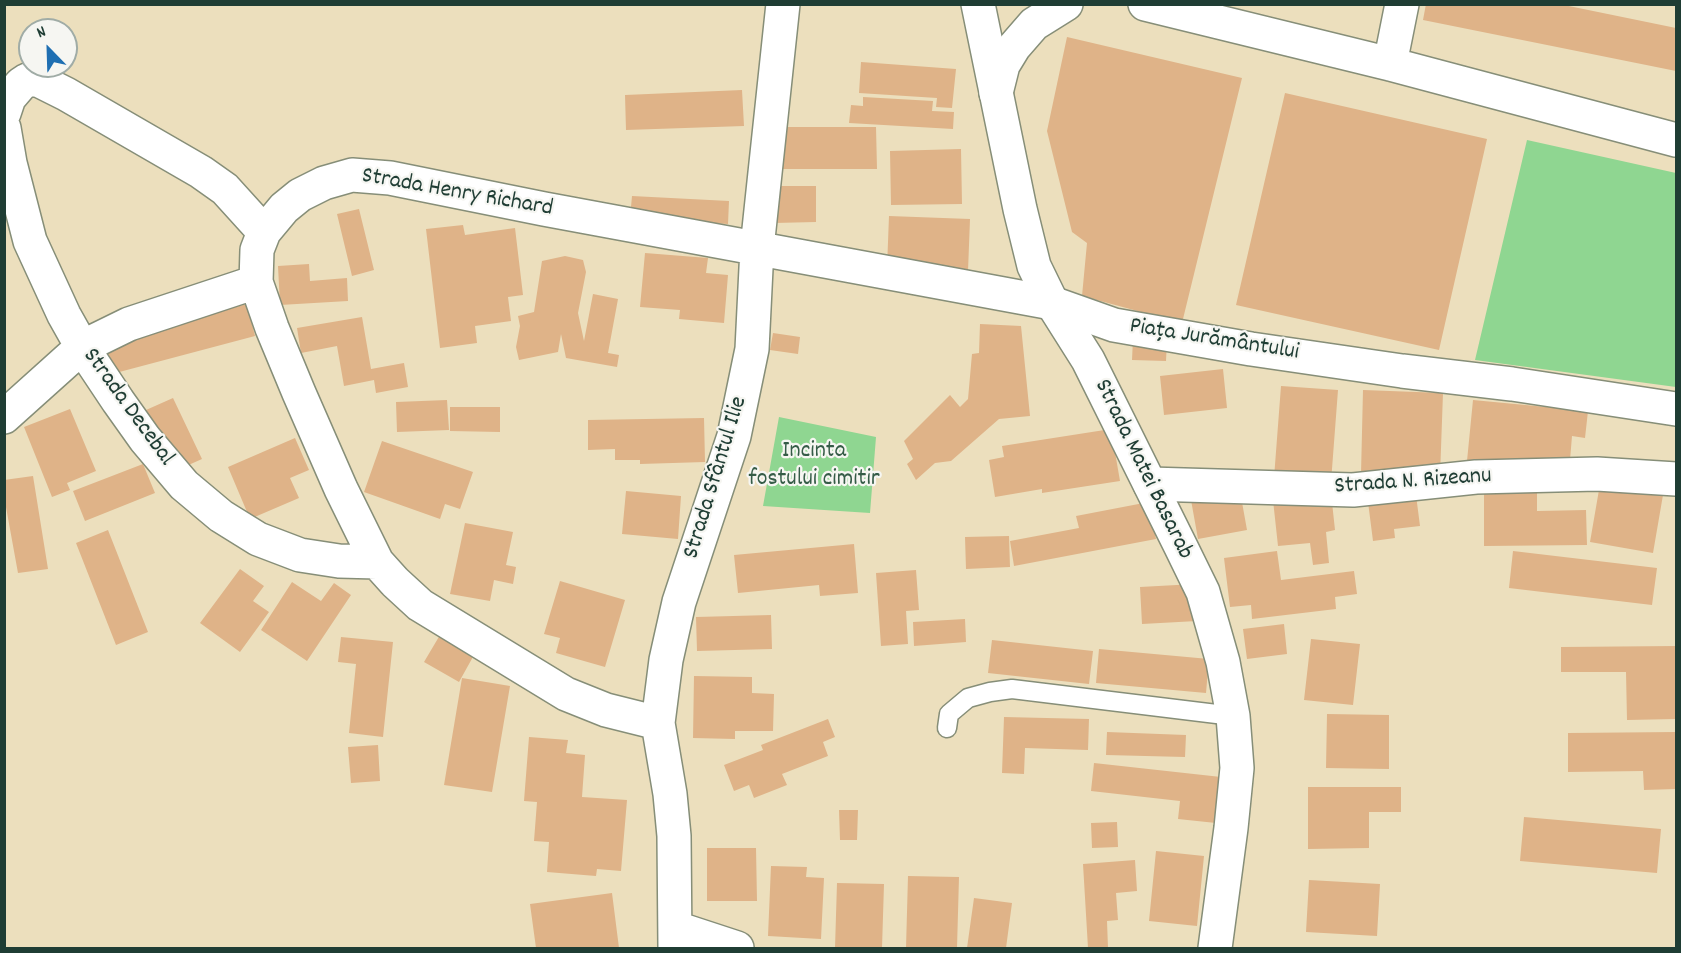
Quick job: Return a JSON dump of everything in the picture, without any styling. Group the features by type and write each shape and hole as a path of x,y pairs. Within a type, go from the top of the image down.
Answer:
{"street":[{"name":"Strada Sfântul Ilie","path":"676,938 674,836 670,794 658,723 666,660 679,602 734,436 752,349 757,248 783,4"},
{"name":"Strada Matei Basarab","path":"978,4 1034,266 1052,303 1088,360 1203,592 1223,662 1233,716 1237,768 1215,948"},
{"path":"996,93 1003,65 1014,47 1034,24 1066,4"},
{"path":"1145,4 1390,64 1677,140"},
{"path":"1390,64 1402,4"},
{"path":"4,113 9,99 21,84 27,80 38,80 201,172 225,189 264,232"},
{"name":"Strada Decebal","path":"4,128 10,163 30,241 64,315 82,347 145,439 184,485 221,516 258,539 300,555 339,561 377,562"},
{"name":"Strada Henry Richard","path":"256,282 256,250 264,232 284,208 300,195 324,183 352,175 390,178 757,248"},
{"name":"Piața Jurământului","path":"757,248 1052,303 1114,325 1251,349 1677,409"},
{"path":"4,417 82,347 129,324 256,282 272,328 341,489 377,562 395,582 420,605 566,694 606,710 658,723"},
{"name":"Strada N. Rizeanu","path":"1149,484 1353,490 1476,477 1597,474 1677,479"},
{"path":"676,938 737,948"}],"lane":[{"path":"947,728 950,714 968,698 1012,689 1233,716"}],"green space":[{"path":"1527,140 1676,173 1676,387 1475,360"},
{"name":"Incinta fostului cimitir","path":"779,417 876,437 870,513 763,506"}],"building":[{"path":"1426,4 1559,4 1676,28 1676,71 1423,20"},
{"path":"1067,37 1242,78 1182,323 1082,296 1087,243 1072,232 1047,131"},
{"path":"861,62 956,69 952,108 936,107 937,98 859,93"},
{"path":"742,90 744,126 626,130 625,95"},
{"path":"1285,93 1487,139 1439,350 1236,305"},
{"path":"863,97 933,101 932,111 954,112 953,129 849,123 851,105 863,106"},
{"path":"781,127 876,127 877,169 781,169"},
{"path":"961,149 962,204 891,205 890,151"},
{"path":"773,186 816,186 816,222 774,223"},
{"path":"632,196 729,201 728,224 630,218"},
{"path":"359,209 374,270 352,276 337,214"},
{"path":"889,216 970,219 968,271 887,268"},
{"path":"463,225 465,235 515,228 523,295 508,297 511,321 475,326 477,343 440,348 426,229"},
{"path":"645,253 708,258 706,273 728,275 724,323 679,319 680,310 640,307"},
{"path":"565,256 583,260 586,272 578,313 584,341 593,294 618,299 608,353 619,355 617,367 566,358 561,334 558,352 519,360 516,347 520,326 518,316 534,312 542,261"},
{"path":"309,264 310,281 347,278 348,301 280,305 278,266"},
{"path":"247,304 255,336 108,375 99,343"},
{"path":"362,317 371,369 404,363 408,387 376,393 374,380 344,386 337,346 301,353 297,328"},
{"path":"980,324 1021,326 1030,416 999,419 951,461 935,463 916,480 907,464 913,459 904,441 950,395 960,407 968,399 972,354 979,353"},
{"path":"773,333 800,337 798,354 770,350"},
{"path":"1133,339 1167,340 1166,361 1132,360"},
{"path":"1223,369 1227,408 1164,415 1160,376"},
{"path":"1281,386 1338,390 1331,482 1274,478"},
{"path":"1363,390 1443,393 1440,476 1361,474"},
{"path":"173,398 202,459 175,471 146,410"},
{"path":"447,400 449,430 397,432 396,402"},
{"path":"1473,400 1588,411 1585,438 1572,436 1569,472 1467,461"},
{"path":"450,407 500,407 500,432 450,431"},
{"path":"70,409 96,471 67,483 70,490 52,497 24,427"},
{"path":"704,418 705,462 640,464 640,460 615,460 615,449 588,450 588,420"},
{"path":"1111,429 1120,481 1042,493 1042,489 995,497 989,460 1004,457 1002,446"},
{"path":"295,438 309,470 290,478 299,498 250,519 228,467"},
{"path":"382,441 473,472 460,509 445,504 440,519 364,492"},
{"path":"143,464 155,493 85,521 73,491"},
{"path":"33,476 48,569 18,573 4,496 4,480"},
{"path":"1600,484 1663,495 1653,553 1590,542"},
{"path":"1537,488 1537,511 1586,510 1587,545 1484,546 1484,489"},
{"path":"626,491 681,496 678,539 622,534"},
{"path":"1240,491 1247,530 1198,539 1191,500"},
{"path":"1331,493 1335,530 1326,532 1329,563 1313,565 1310,543 1278,546 1273,500"},
{"path":"1416,495 1420,526 1394,529 1395,538 1373,541 1368,502"},
{"path":"1149,502 1156,539 1014,566 1010,541 1079,528 1076,516"},
{"path":"465,523 513,532 506,565 516,567 513,584 494,580 490,601 450,594"},
{"path":"108,530 148,632 116,645 76,543"},
{"path":"1009,536 1010,567 966,569 965,537"},
{"path":"854,544 858,593 820,596 819,585 738,593 734,555"},
{"path":"1277,551 1281,580 1354,571 1357,594 1335,597 1336,609 1252,619 1251,605 1230,607 1224,558"},
{"path":"1513,551 1657,568 1652,605 1509,588"},
{"path":"240,569 264,586 253,601 269,612 240,652 200,623"},
{"path":"916,570 919,610 906,611 908,644 881,646 876,573"},
{"path":"560,581 625,600 605,667 556,653 560,638 544,634"},
{"path":"292,582 321,601 334,583 351,595 307,661 261,630"},
{"path":"1195,584 1197,621 1142,624 1140,587"},
{"path":"771,615 772,649 697,651 696,617"},
{"path":"965,619 966,642 914,646 913,622"},
{"path":"1284,624 1287,654 1247,659 1243,629"},
{"path":"440,635 474,655 459,682 424,662"},
{"path":"341,637 393,642 383,737 349,733 356,664 338,662"},
{"path":"1311,639 1360,644 1353,705 1304,700"},
{"path":"992,640 1093,651 1089,684 988,673"},
{"path":"1676,646 1676,719 1627,720 1626,672 1561,672 1561,647"},
{"path":"1099,649 1209,659 1206,693 1096,683"},
{"path":"694,676 752,677 752,693 774,694 773,731 735,731 735,739 693,738"},
{"path":"462,678 510,686 492,792 444,785"},
{"path":"1327,714 1389,715 1389,769 1326,768"},
{"path":"1004,717 1089,719 1088,750 1025,748 1024,774 1002,773"},
{"path":"828,719 835,737 823,742 828,756 782,774 787,785 754,798 749,785 734,791 724,765 763,750 761,745"},
{"path":"1107,732 1186,735 1185,757 1106,755"},
{"path":"1676,732 1676,789 1644,790 1643,771 1568,772 1568,733"},
{"path":"529,737 568,740 566,753 585,755 582,797 627,800 621,871 597,869 596,876 547,872 549,842 534,841 537,802 524,801"},
{"path":"378,745 380,781 351,783 348,747"},
{"path":"1094,763 1221,777 1216,823 1178,819 1180,801 1091,791"},
{"path":"1308,787 1401,787 1401,812 1369,812 1369,848 1308,849"},
{"path":"839,810 858,810 857,840 840,840"},
{"path":"1524,817 1661,829 1657,873 1520,861"},
{"path":"1117,822 1118,847 1092,848 1091,823"},
{"path":"707,848 756,848 757,901 707,901"},
{"path":"1156,851 1204,856 1197,926 1149,921"},
{"path":"1135,860 1137,891 1116,893 1118,920 1107,921 1108,948 1088,948 1083,864"},
{"path":"771,866 807,867 806,877 824,878 821,939 768,936"},
{"path":"908,876 959,877 957,948 906,948"},
{"path":"1309,880 1380,884 1377,936 1306,932"},
{"path":"837,883 884,884 882,948 835,948"},
{"path":"612,893 619,948 536,948 530,904"},
{"path":"974,898 1012,903 1006,948 967,948"}]}
